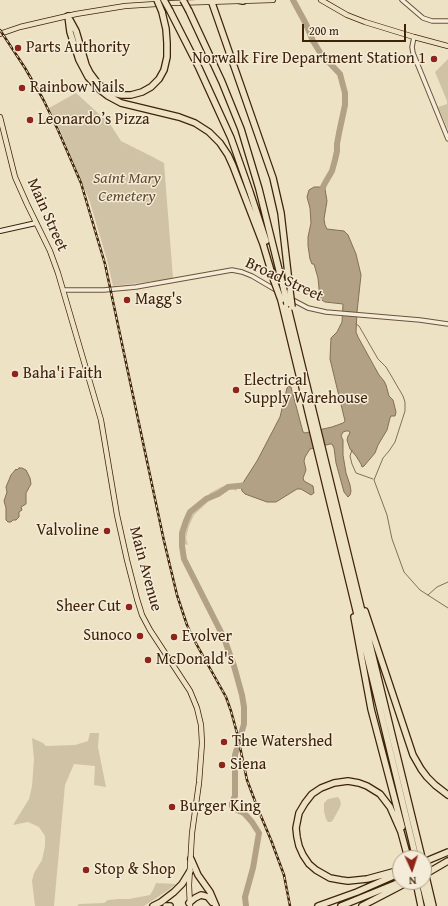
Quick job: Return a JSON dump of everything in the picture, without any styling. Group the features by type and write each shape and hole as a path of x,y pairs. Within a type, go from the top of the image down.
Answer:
{"highway":[{"path":"68,16 76,31 86,65 99,84 108,91 118,94 136,94 151,87 158,79 164,70 167,57 166,30 162,12 157,0"},
{"path":"164,0 199,68 231,138 268,247 275,282"},
{"path":"182,0 189,11 222,82 241,129 259,189 283,286 302,352 314,426"},
{"path":"211,1 275,186 281,213 290,291 290,306"},
{"path":"68,16 70,32 79,60 88,77 99,89 121,103 190,121 205,128 220,143 233,166 263,244 281,300 344,537 357,602 422,850"},
{"path":"321,453 346,570 353,586 357,602 414,850"},
{"path":"357,602 414,755 427,777 448,795"},
{"path":"357,602 371,709 395,796 407,850"},
{"path":"392,872 375,877 354,880 336,879 325,876 316,870 309,864 303,855 297,837 296,828 298,818 305,803 317,791 334,783 348,781 367,786 380,794 387,802 401,832 407,850"},
{"path":"432,858 446,853"},
{"path":"191,859 198,875 210,892 215,906"},
{"path":"432,868 448,861"},
{"path":"153,906 174,892 182,884 190,871"},
{"path":"318,906 357,892 392,877"},
{"path":"341,906 392,887"},
{"path":"362,906 392,889"},
{"path":"417,890 421,906"},
{"path":"424,890 428,906"},
{"path":"430,890 433,906"},
{"path":"190,905 198,896 205,896 211,900 215,906"}],"main road":[{"path":"0,34 8,30 68,16 138,5 211,1 273,0"},
{"path":"321,0 335,9 356,19 448,46"},
{"name":"Main Street","path":"0,116 15,177 52,257 73,324"},
{"path":"0,231 36,223"},
{"name":"Main Avenue","path":"73,324 101,420 117,515 127,560 142,615 150,630 190,691 197,708 201,725 202,743 200,778 192,833 189,885 190,905"}],"street":[{"path":"402,0 423,18 432,21 448,21"},
{"path":"414,37 412,47 413,53 448,139"},
{"name":"Broad Street","path":"63,290 104,290 136,287 232,270 252,276 295,302 308,308 332,313 420,320 448,324"}],"green space":[{"path":"448,59 448,130 438,107 447,104 447,101 435,72"},
{"name":"Saint Mary Cemetery","path":"76,93 110,124 121,141 164,163 173,278 113,286 90,202 61,132 49,108"},
{"path":"233,485 237,488 236,491 232,488 222,490 212,495 209,501 194,515 186,538 188,545 184,544 183,538 191,513 208,497 210,493 221,487"},
{"path":"90,733 99,733 98,747 106,787 94,785 95,766 74,764 65,785 54,906 35,906 32,881 34,873 42,860 45,846 45,836 39,827 28,822 13,825 29,799 32,786 34,759 32,738 46,746 75,745 88,741"},
{"path":"338,797 341,804 339,809 333,820 328,822 324,812 324,803 328,799"},
{"path":"156,883 176,884 144,906 77,906 79,904 104,903 108,900 129,899 150,895"}],"shaded area":[{"path":"325,183 327,201 324,219 325,225 327,229 344,231 348,235 356,254 361,275 356,332 386,385 389,396 393,400 396,412 395,416 391,416 387,430 375,453 362,467 350,449 347,440 350,433 349,431 343,432 341,436 343,440 343,455 351,491 348,497 344,492 336,463 334,448 332,444 330,444 310,449 305,457 304,461 306,470 303,478 304,481 313,486 314,493 311,495 301,489 297,489 276,502 267,502 245,494 242,491 241,486 257,461 280,417 287,388 289,386 291,387 303,432 305,433 332,427 345,421 330,359 331,338 337,332 342,322 343,304 325,302 320,299 318,278 314,264 312,264 310,259 308,246 311,223 310,208 307,197 309,190 314,187 320,187"},
{"path":"19,468 26,470 31,484 26,493 26,504 21,507 22,510 19,512 19,517 16,520 8,522 6,520 6,508 4,501 7,492 6,487 11,475 16,469 17,470"}],"waterway":[{"path":"293,0 321,54 340,74 345,93 345,105 335,160 332,171 322,189"},
{"path":"356,324 359,326 378,359 386,367 405,402 405,411 395,442 383,458 374,480 387,515 392,539 404,572 420,590 448,608"},
{"path":"352,450 350,456 356,473 373,479"},
{"path":"246,906 245,897 253,868 259,833 244,813 232,806 235,796 235,755 244,724 242,695 224,638 184,559 182,533 190,512 206,499 218,494 228,487 248,485"},
{"path":"428,595 437,587 448,582"}],"railway":[{"path":"0,30 43,99 81,183 105,264 164,541 177,595 193,638 226,697 237,733 247,780 284,875 290,906"}],"place":[{"name":"Parts Authority","path":"18,48"},
{"name":"Norwalk Fire Department Station 1","path":"434,59"},
{"name":"Rainbow Nails","path":"22,88"},
{"name":"Leonardo’s Pizza","path":"30,120"},
{"name":"Magg's","path":"127,300"},
{"name":"Baha'i Faith","path":"15,374"},
{"name":"Electrical Supply Warehouse","path":"236,390"},
{"name":"Valvoline","path":"107,531"},
{"name":"Sheer Cut","path":"129,607"},
{"name":"Sunoco","path":"140,636"},
{"name":"Evolver","path":"174,637"},
{"name":"McDonald's","path":"148,660"},
{"name":"The Watershed","path":"224,742"},
{"name":"Siena","path":"222,765"},
{"name":"Burger King","path":"172,807"},
{"name":"Stop & Shop","path":"86,870"}]}
